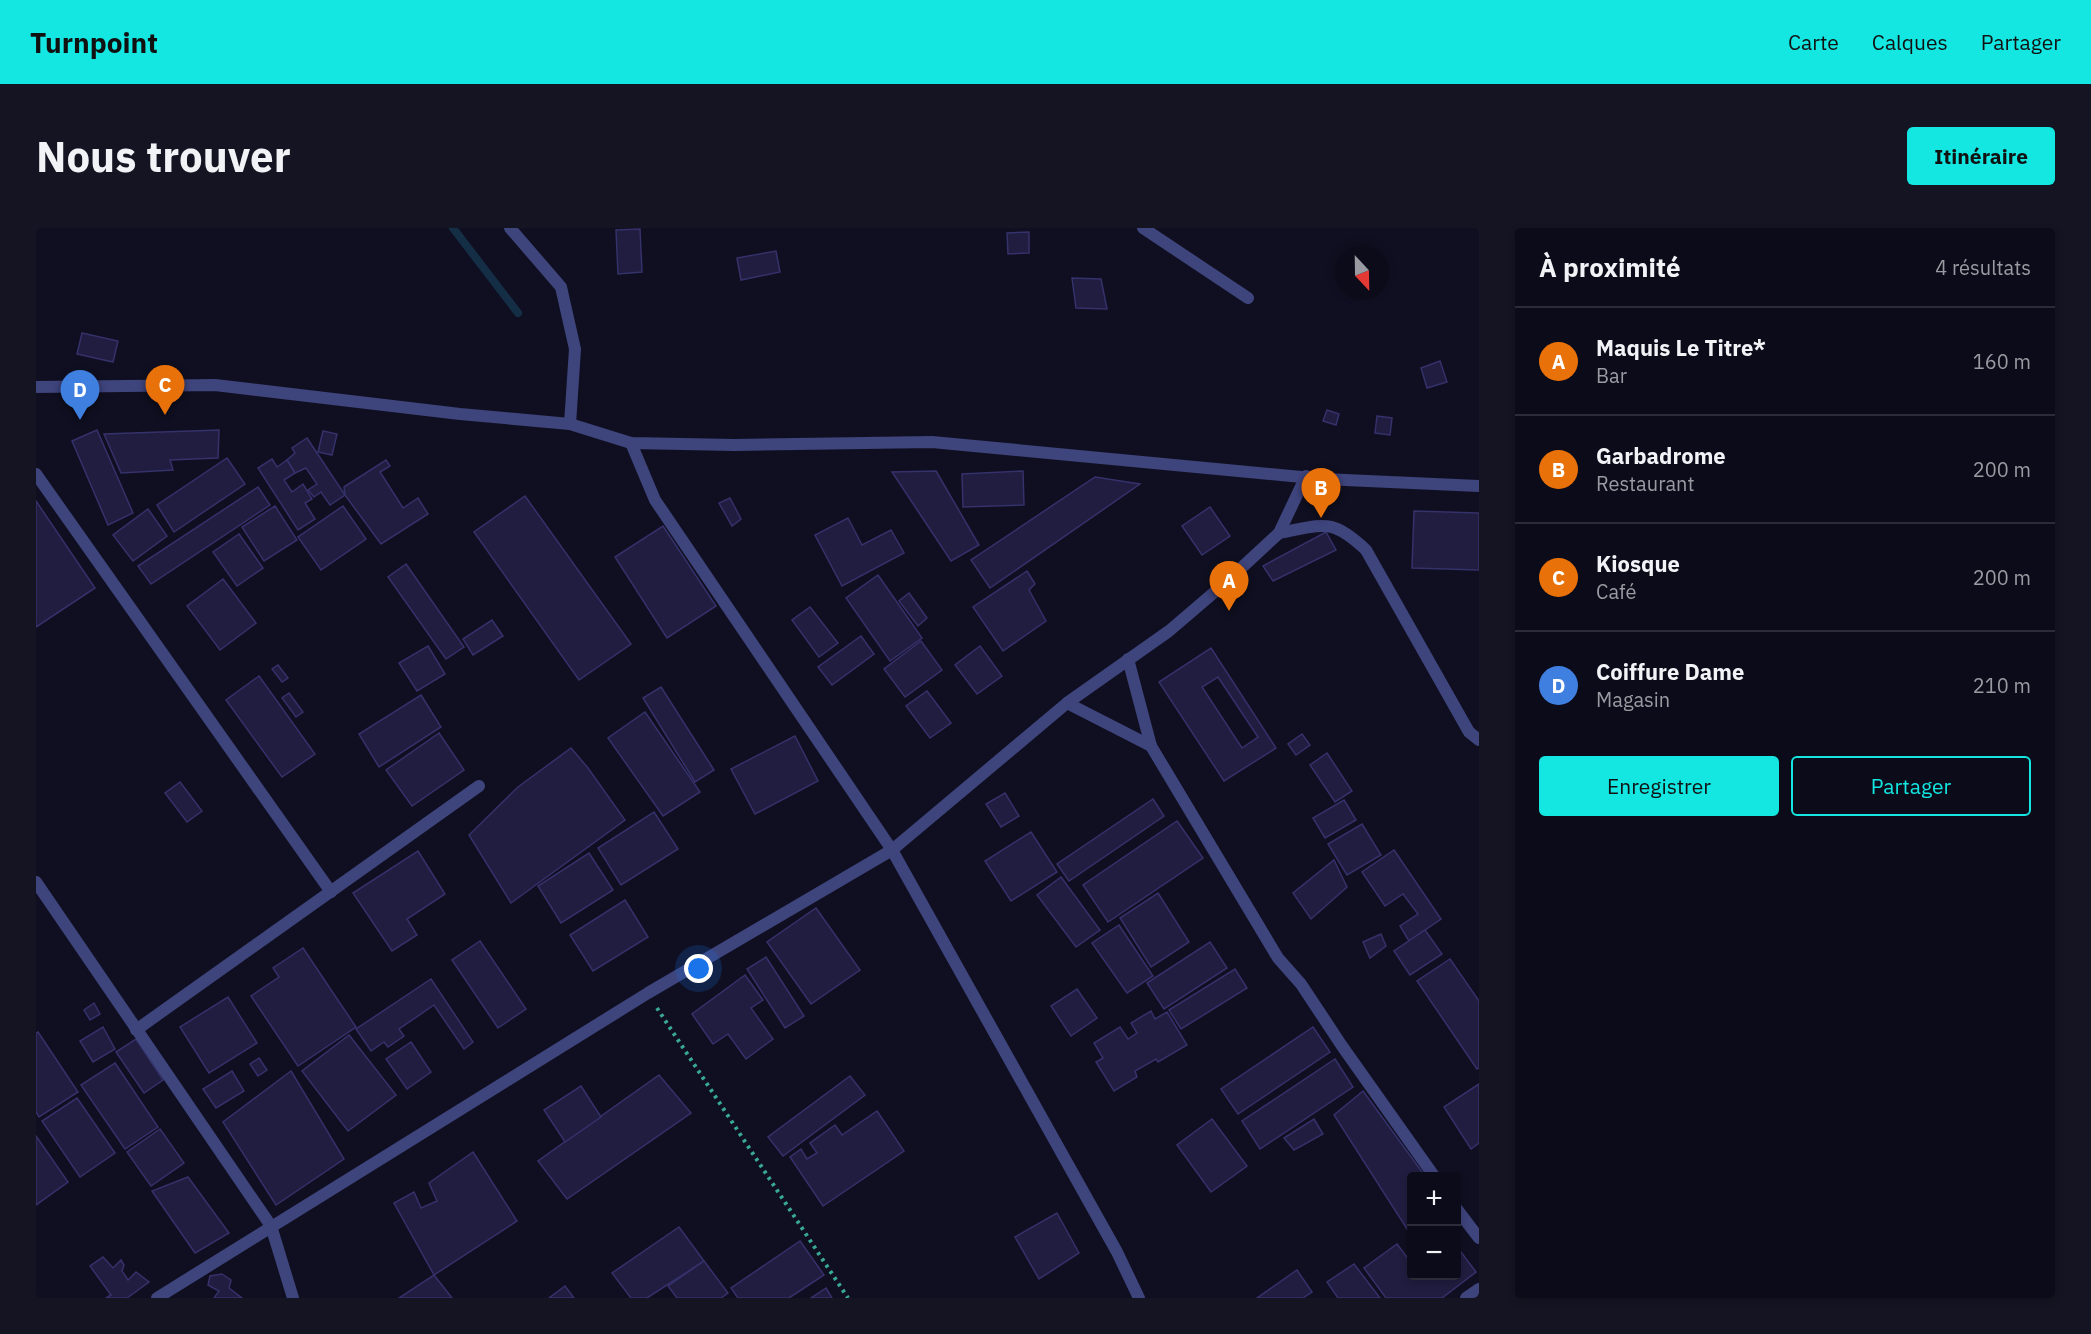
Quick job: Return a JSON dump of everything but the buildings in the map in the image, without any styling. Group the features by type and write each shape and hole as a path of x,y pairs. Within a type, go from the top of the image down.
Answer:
{"street":[{"path":"510,228 561,287 575,349 570,424"},
{"path":"1143,228 1248,298"},
{"path":"36,387 215,385 460,414 570,424 631,443 734,445 932,442 1323,479 1479,486"},
{"path":"631,443 655,500 892,850 1111,1241 1139,1298"},
{"path":"36,474 331,892"},
{"path":"157,1298 648,993 892,850 1067,703 1169,632 1279,533 1306,476"},
{"path":"1279,533 1328,525 1347,532 1366,550 1469,732 1479,740"},
{"path":"1128,659 1151,746 1278,958 1301,984 1431,1172"},
{"path":"1067,703 1151,746"},
{"path":"136,1030 479,786"},
{"path":"36,882 271,1226 293,1298"},
{"path":"1461,1215 1479,1238"},
{"path":"1466,1298 1479,1289"}],"path":[{"path":"648,993 848,1298"}],"waterway":[{"path":"453,228 518,313"}],"place":[{"name":"Kiosque","path":"165,415"},
{"name":"Coiffure Dame","path":"80,420"},
{"name":"Garbadrome","path":"1321,518"},
{"name":"Maquis Le Titre*","path":"1229,611"}]}
